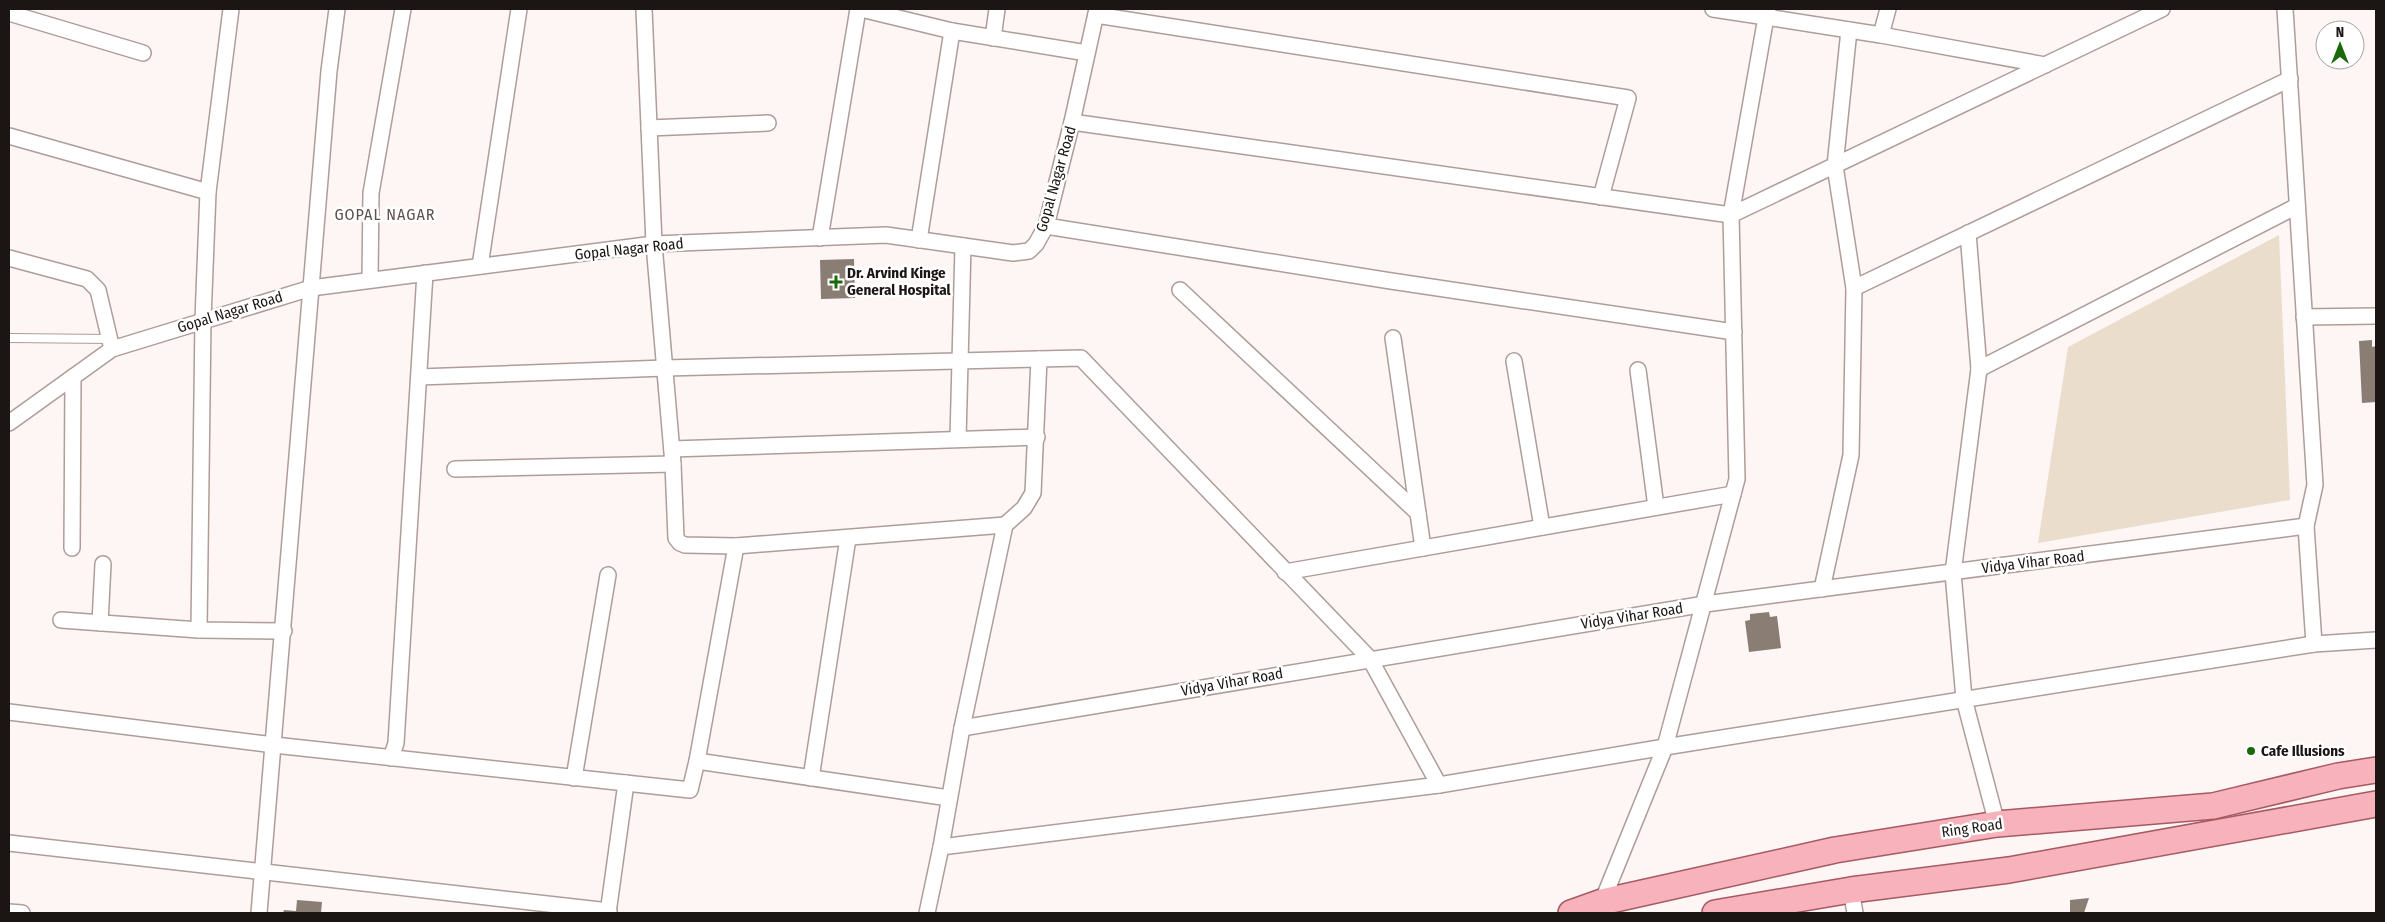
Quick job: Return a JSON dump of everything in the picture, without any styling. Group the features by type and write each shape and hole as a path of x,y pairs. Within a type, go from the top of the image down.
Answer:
{"main road":[{"name":"Ring Road","path":"1571,913 1602,902 1835,850 1997,824 2213,806 2338,776 2376,770"},
{"path":"1715,913 1853,902 2008,870 2376,804"}],"street":[{"path":"198,630 203,319 208,192 231,9"},
{"path":"259,913 264,872 329,72 337,9"},
{"path":"370,280 371,193 403,9"},
{"path":"480,266 519,9"},
{"path":"644,9 654,244 673,457 676,538 685,545 736,546 1005,525"},
{"path":"820,238 860,9 952,31 1088,53"},
{"path":"993,38 997,9"},
{"path":"1713,9 1767,13 1849,30 2046,64"},
{"path":"1880,35 1888,9"},
{"path":"1072,122 1731,215 2162,9"},
{"path":"2286,9 2314,485 2306,526 2314,644"},
{"path":"1097,12 1628,98 1601,197"},
{"name":"Gopal Nagar Road","path":"9,423 73,377 111,344 311,288 654,244 886,235 1013,253 1028,251 1036,244 1046,226 1097,12"},
{"path":"9,13 142,53"},
{"path":"1602,902 1665,747 1705,604 1737,479 1731,215 1767,13"},
{"path":"1822,589 1851,455 1854,288 1835,166 1849,30"},
{"path":"919,240 952,31"},
{"path":"1854,288 2290,79"},
{"path":"649,128 768,123"},
{"path":"9,136 208,192"},
{"path":"1979,369 2297,206"},
{"path":"1046,226 1391,282 1734,332"},
{"path":"1968,233 1979,369 1953,572 1964,699 1997,824"},
{"path":"958,439 963,246"},
{"path":"9,258 87,279 98,290 111,344"},
{"path":"391,758 396,742 425,273"},
{"path":"1180,290 1418,513"},
{"path":"2304,316 2376,316"},
{"path":"1393,338 1423,548"},
{"path":"419,377 665,368 1081,358 1284,572 1370,659 1439,785"},
{"path":"927,913 962,728 1005,525 1024,508 1033,494 1039,359"},
{"path":"1514,361 1542,527"},
{"path":"1638,370 1656,507"},
{"path":"72,548 73,377"},
{"path":"454,469 958,439 1037,437"},
{"path":"1284,572 1733,494"},
{"name":"Vidya Vihar Road","path":"962,728 1705,604 2306,526"},
{"path":"811,778 848,538"},
{"path":"9,712 274,746 690,790 697,761 736,546"},
{"path":"100,623 103,564"},
{"path":"574,778 608,575"},
{"path":"61,620 198,630 284,631"},
{"path":"941,847 1439,785 1665,747 2314,644 2376,640"},
{"path":"697,761 949,798"},
{"path":"9,843 609,912 626,783"},
{"path":"9,912 22,913"}],"lane":[{"path":"9,338 111,344"}],"shaded area":[{"path":"2279,235 2290,500 2038,543 2068,347"}],"building":[{"path":"854,259 855,298 821,299 820,260"},
{"path":"2372,340 2372,347 2376,346 2376,402 2362,403 2359,341"},
{"path":"1769,612 1770,617 1777,616 1781,648 1749,652 1745,621 1750,620 1750,614"},
{"path":"2089,898 2084,913 2070,913 2070,900"},
{"path":"297,900 322,902 321,913 283,913 284,910 296,911"}],"place":[{"name":"Dr. Arvind Kinge General Hospital","path":"836,282"},
{"name":"Cafe Illusions","path":"2251,751"}],"district":[{"name":"GOPAL NAGAR","path":"385,214"}]}
